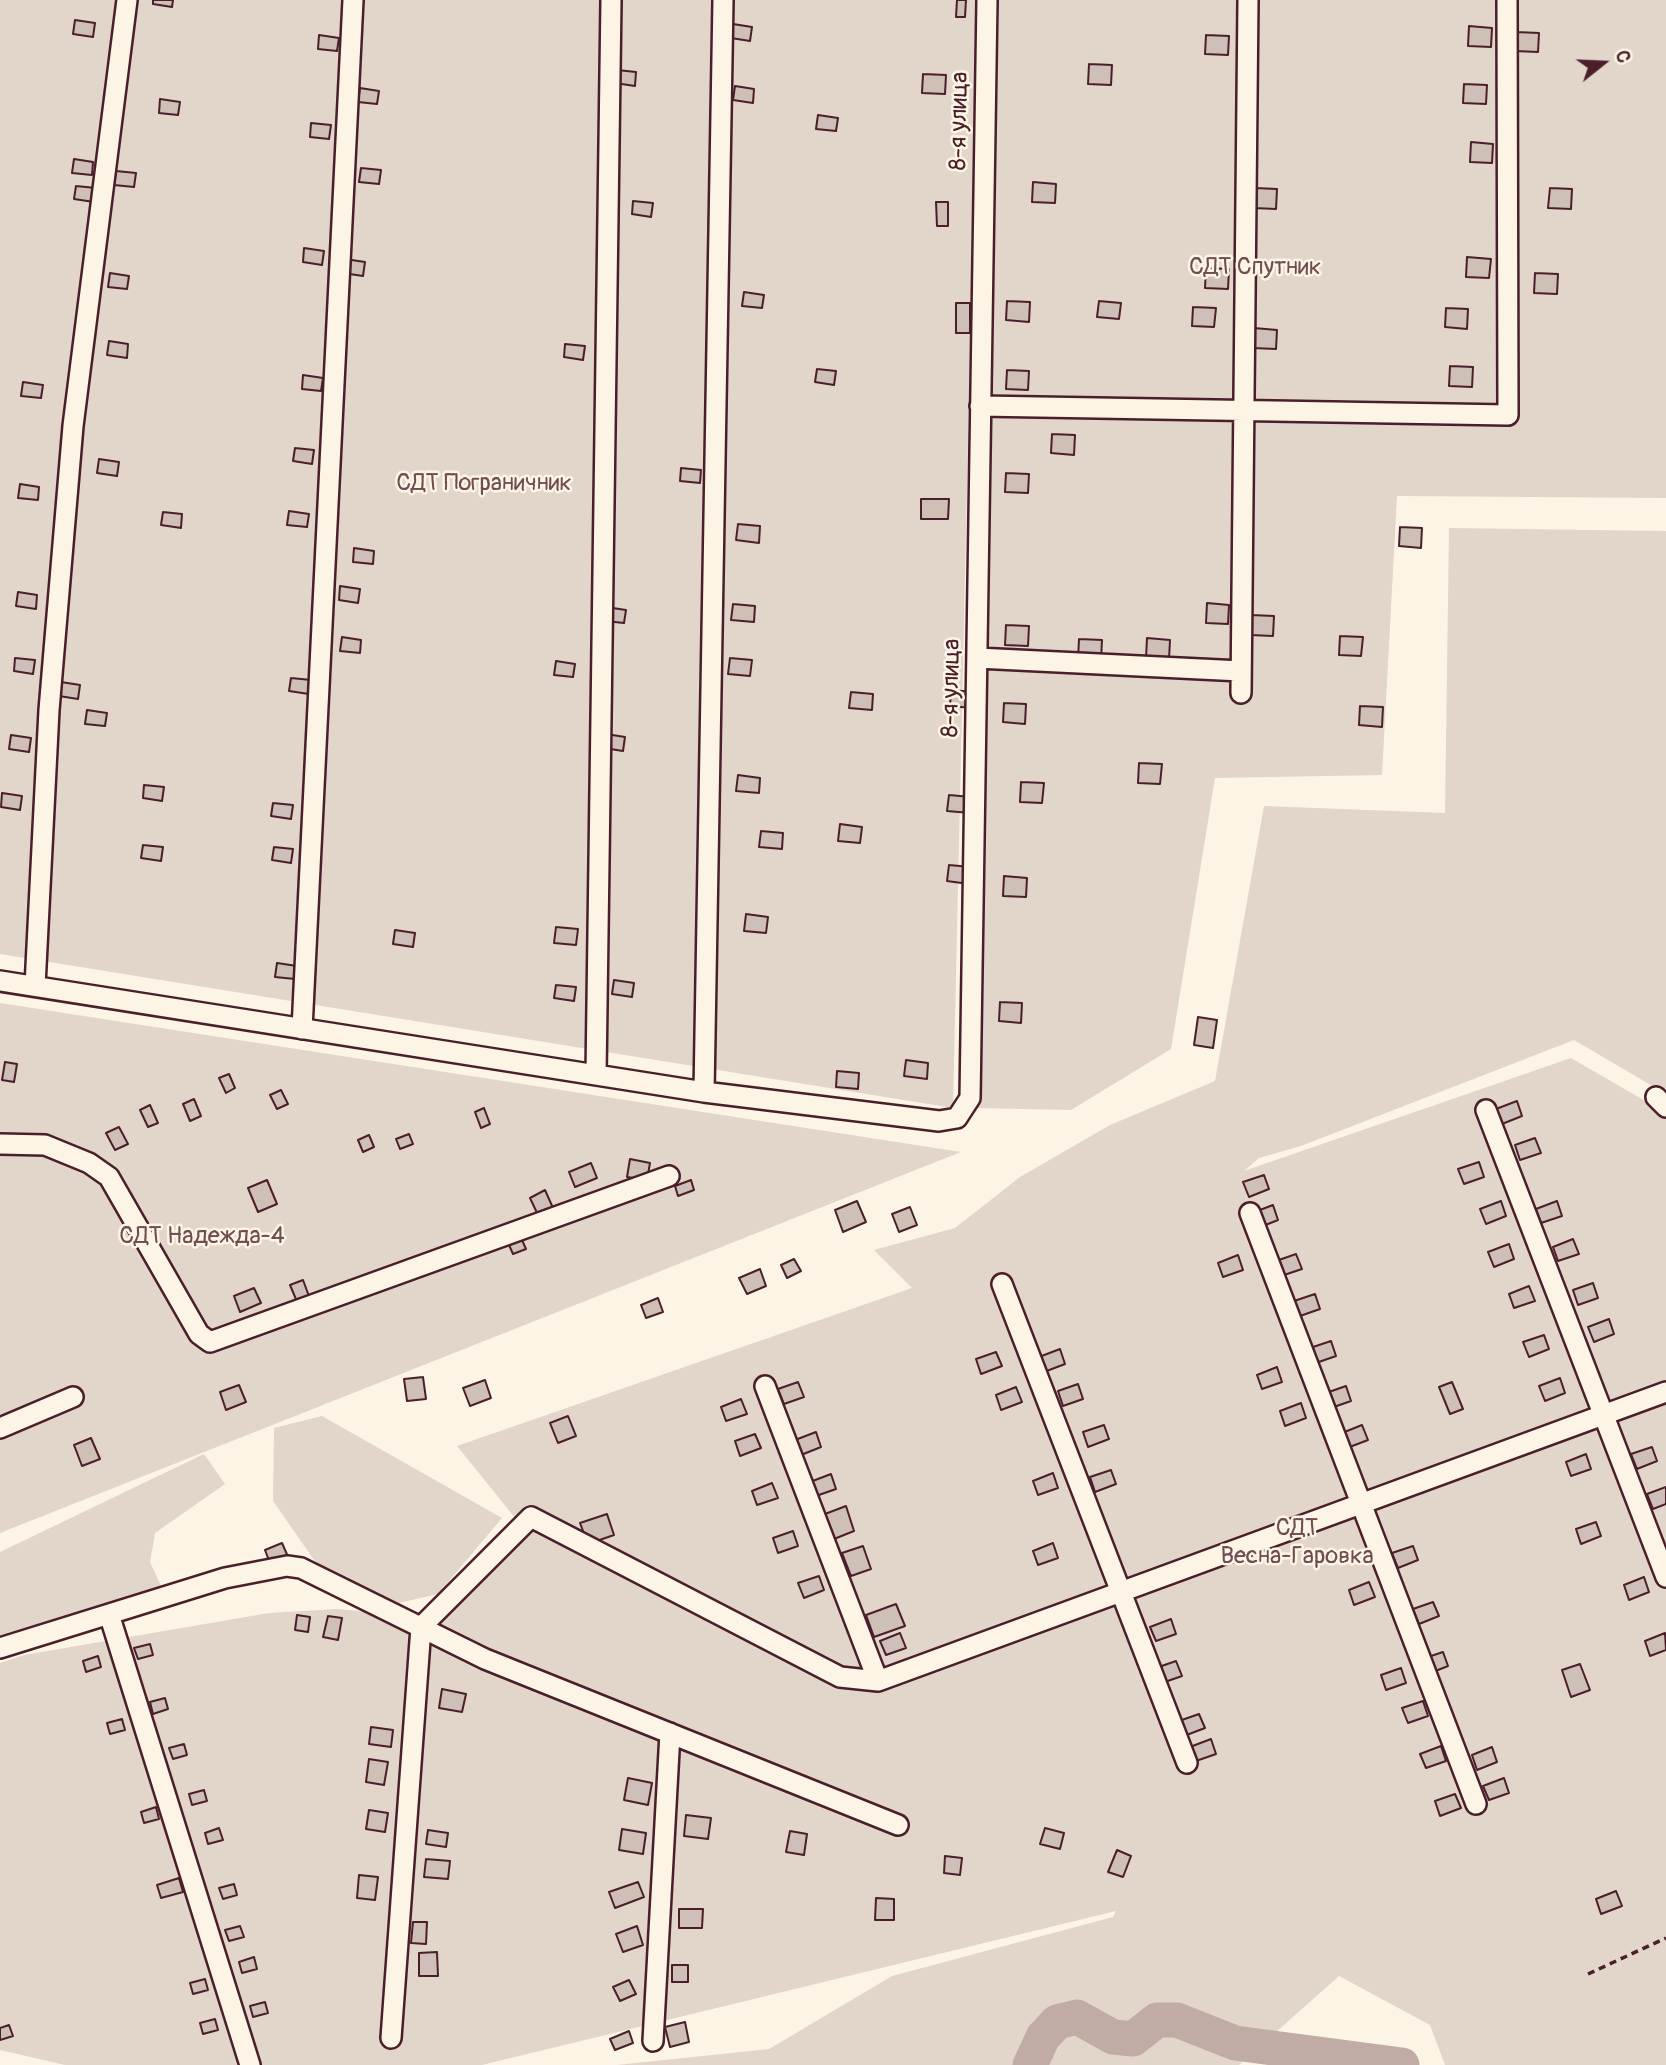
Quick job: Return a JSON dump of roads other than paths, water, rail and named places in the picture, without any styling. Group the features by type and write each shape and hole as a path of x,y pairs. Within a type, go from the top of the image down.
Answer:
{"street":[{"path":"34,986 49,710 74,426 127,0"},
{"path":"302,1029 353,0"},
{"path":"596,1075 611,0"},
{"path":"704,1092 723,0"},
{"name":"8-я улица","path":"0,981 704,1092 939,1121 957,1118 970,1098 987,0"},
{"path":"1241,693 1248,0"},
{"path":"980,406 1508,415 1507,0"},
{"path":"977,659 1241,671"},
{"path":"1486,1110 1666,1577"},
{"path":"0,1144 45,1145 89,1163 109,1177 199,1334 210,1342 669,1175"},
{"path":"1250,1213 1476,1804"},
{"path":"1002,1284 1187,1763"},
{"path":"765,1386 878,1681"},
{"path":"391,2038 421,1627 531,1517 840,1677 878,1681 1666,1392"},
{"path":"0,1427 73,1397"},
{"path":"0,1648 225,1578 287,1566 301,1568 485,1659 898,1825"},
{"path":"109,1614 250,2065"},
{"path":"653,2040 670,1733"}],"waterway":[{"path":"1030,2065 1043,2037 1057,2022 1077,2017 1113,2037 1133,2039 1157,2020 1177,2020 1235,2043 1402,2065"}],"park label":[{"name":"СДТ Спутник","path":"1255,268"},
{"name":"СДТ Пограничник","path":"484,484"},
{"name":"СДТ Надежда-4","path":"202,1237"},
{"name":"СДТ Весна-Гаровка","path":"1297,1543"}]}
